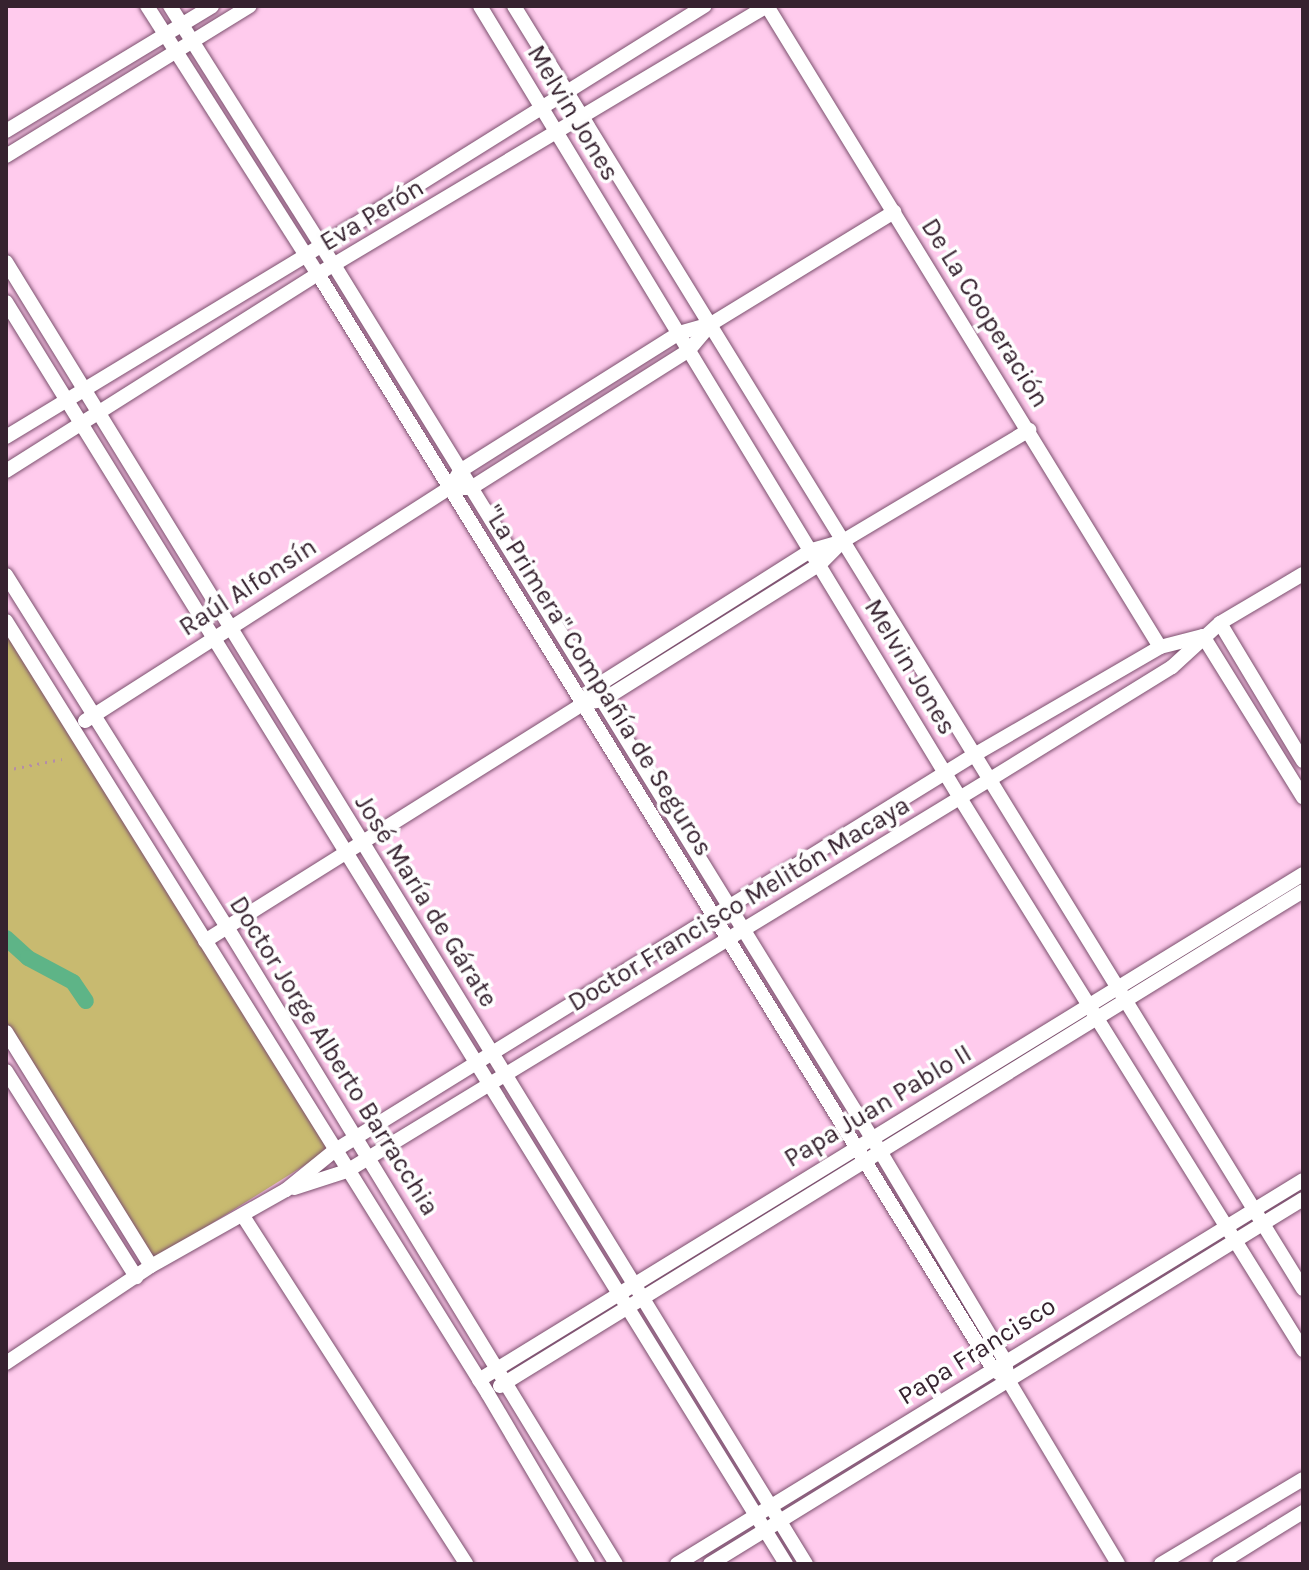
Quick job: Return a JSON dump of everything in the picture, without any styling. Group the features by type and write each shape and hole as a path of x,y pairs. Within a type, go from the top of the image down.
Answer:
{"street":[{"name":"\"La Primera\" Compañía de Seguros","path":"147,6 318,274 862,1152 999,1365 1118,1564"},
{"name":"\"La Primera\" Compañía de Seguros","path":"170,6 334,265 876,1144 999,1365"},
{"path":"6,131 212,6"},
{"path":"6,156 250,6"},
{"name":"Melvin Jones","path":"480,6 960,798 1303,1350"},
{"name":"Melvin Jones","path":"514,6 1303,1289"},
{"name":"Eva Perón","path":"6,437 82,388 306,255 705,6"},
{"name":"Eva Perón","path":"6,471 318,274 767,6"},
{"name":"De La Cooperación","path":"767,6 1160,647"},
{"name":"Raúl Alfonsín","path":"74,729 450,488 460,471 679,333 711,324 894,212"},
{"name":"José María de Gárate","path":"6,262 806,1564"},
{"name":"José María de Gárate","path":"6,302 786,1564"},
{"name":"Raúl Alfonsín","path":"471,488 689,350 711,324"},
{"path":"584,703 603,700 820,564 843,541 1029,430"},
{"path":"450,488 471,488"},
{"path":"205,941 584,703 595,687 812,550 843,541"},
{"name":"Doctor Francisco Melitón Macaya","path":"286,1190 347,1171 1172,667 1220,623 1303,574"},
{"name":"Doctor Jorge Alberto Barracchia","path":"6,575 227,927 616,1564"},
{"name":"Doctor Jorge Alberto Barracchia","path":"6,621 488,1394 588,1564"},
{"path":"1220,623 1303,761"},
{"path":"1203,636 1303,797"},
{"name":"Doctor Francisco Melitón Macaya","path":"8,1356 151,1266 286,1190 334,1151 974,755 1160,647 1203,636"},
{"name":"Papa Juan Pablo II","path":"1122,994 1303,874"},
{"name":"Papa Juan Pablo II","path":"479,1380 633,1283 876,1144 1122,994 1303,891"},
{"path":"8,1039 151,1266"},
{"path":"22,1057 6,1069 136,1277"},
{"name":"Papa Juan Pablo II","path":"488,1394 862,1152"},
{"name":"Papa Francisco","path":"677,1564 1303,1180"},
{"name":"Papa Francisco","path":"710,1564 1303,1199"},
{"path":"243,1216 466,1564"},
{"path":"1161,1564 1303,1479"},
{"path":"1219,1564 1303,1512"}],"path":[{"path":"6,770 62,759"}],"shaded area":[{"path":"6,630 329,1150 153,1260 6,1021"}],"waterway":[{"path":"6,938 28,958 73,982 86,1001"}]}
